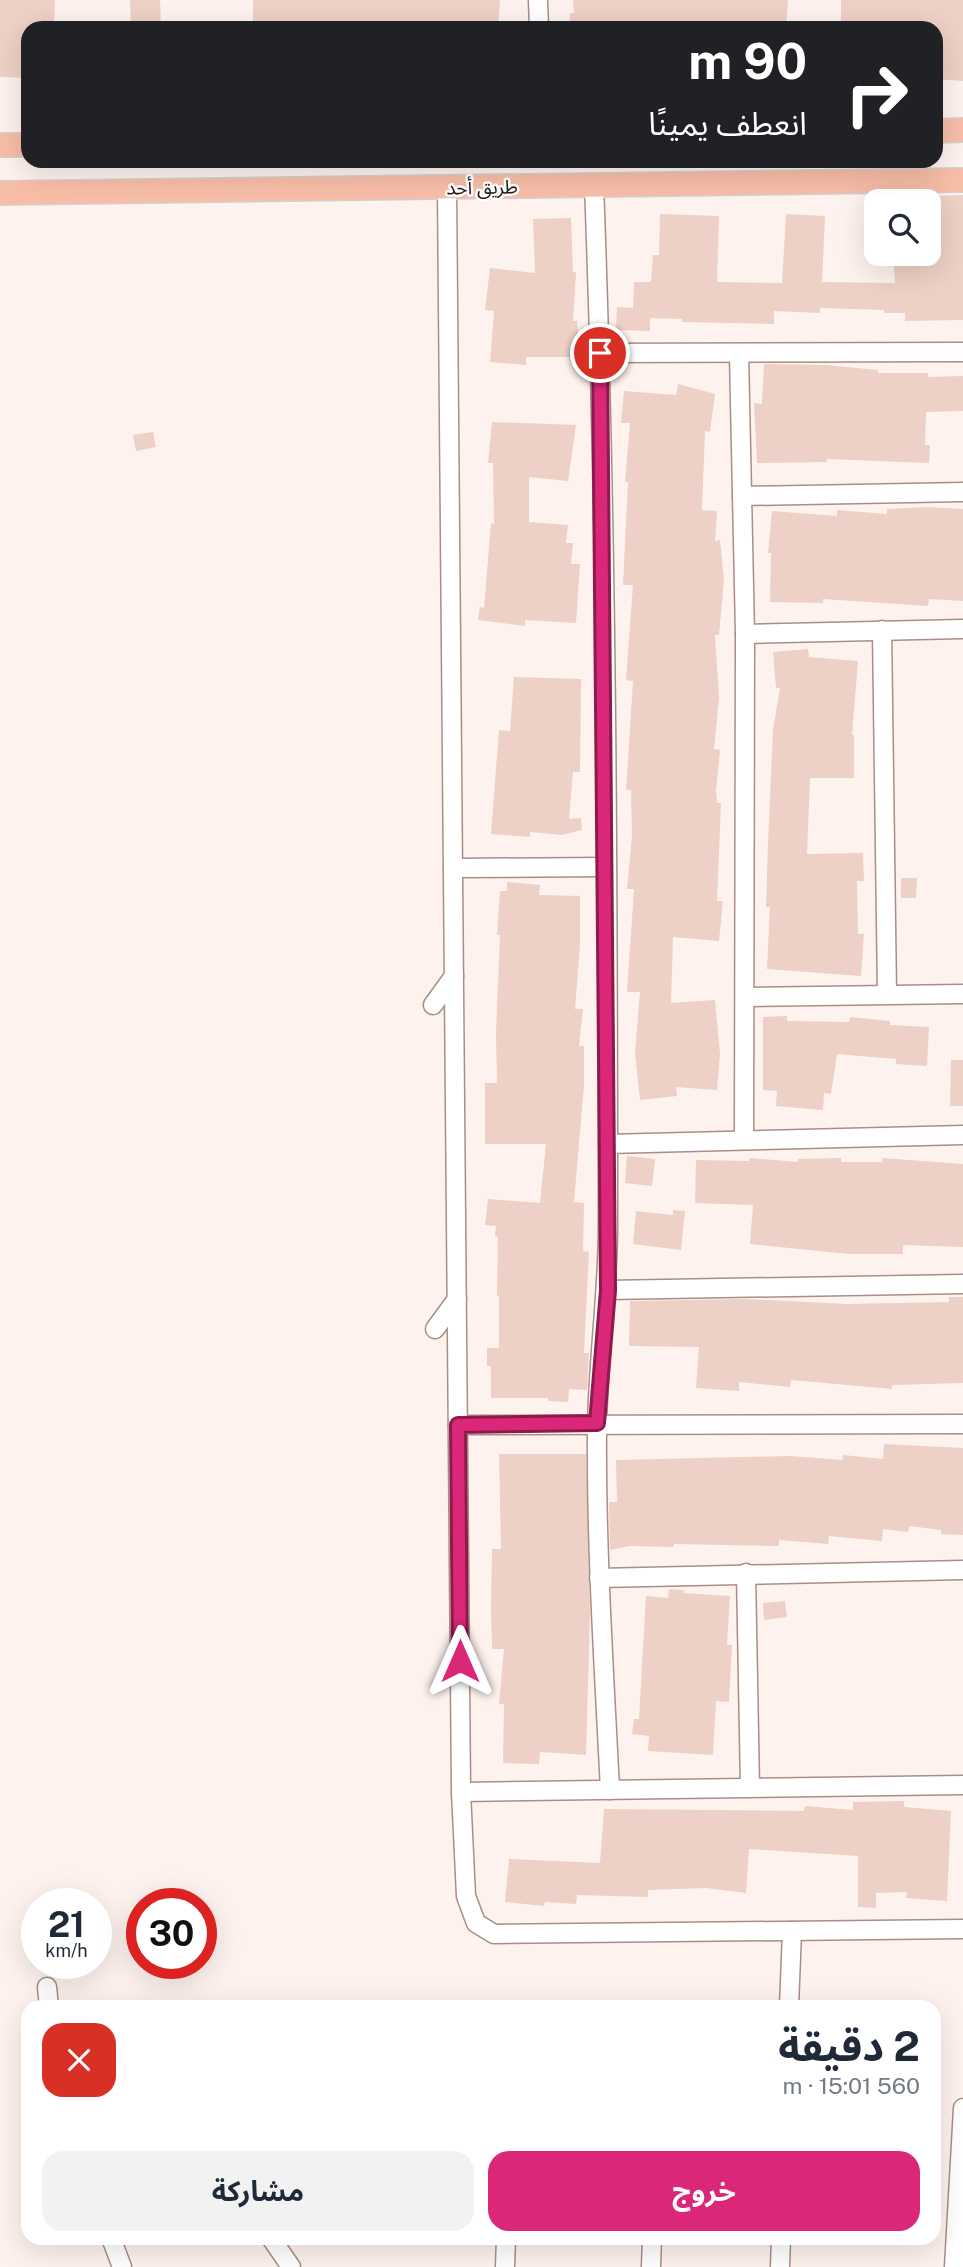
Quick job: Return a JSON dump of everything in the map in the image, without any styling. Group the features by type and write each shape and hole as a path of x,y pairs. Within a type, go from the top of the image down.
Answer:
{"main road":[{"path":"943,131 963,130"},
{"path":"0,145 21,145"},
{"name":"طريق أحد","path":"0,193 963,180"}],"street":[{"path":"538,0 539,21"},
{"path":"594,184 600,353 608,1144 608,1290 597,1423 599,1578 610,1790"},
{"path":"447,188 461,1792 466,1896 476,1923 494,1934 963,1929"},
{"path":"600,353 963,352"},
{"path":"739,354 745,634 747,997 744,1139"},
{"path":"742,496 963,492"},
{"path":"745,634 963,628"},
{"path":"882,630 887,994"},
{"path":"453,868 605,867"},
{"path":"433,1005 454,976"},
{"path":"747,997 963,993"},
{"path":"608,1144 963,1135"},
{"path":"608,1290 963,1283"},
{"path":"435,1329 457,1299"},
{"path":"458,1425 963,1424"},
{"path":"599,1578 963,1570"},
{"path":"746,1573 750,1787"},
{"path":"461,1792 963,1786"},
{"path":"789,2000 792,1931"},
{"path":"47,1987 48,2000"},
{"path":"954,2267 963,2108"},
{"path":"114,2245 122,2267"},
{"path":"276,2245 291,2267"},
{"path":"505,2267 506,2245"},
{"path":"651,2267 652,2245"},
{"path":"780,2267 781,2245"}],"building":[{"path":"0,0 55,0 54,21 21,21 21,78 0,77"},
{"path":"130,0 160,0 161,21 131,21"},
{"path":"253,0 500,0 498,21 253,21"},
{"path":"573,0 788,0 786,21 569,21 570,13 574,13"},
{"path":"841,0 963,0 963,81 943,80 943,21 841,21"},
{"path":"963,195 963,320 905,321 905,313 820,308 820,313 774,311 774,324 682,322 682,319 650,318 650,331 616,330 617,307 633,308 634,282 651,282 653,255 659,255 660,214 719,216 717,282 782,283 786,214 825,216 822,282 895,283 894,266 941,266 941,196"},
{"path":"571,218 573,272 576,272 573,321 577,321 580,357 526,357 526,365 490,362 494,311 485,310 490,268 535,273 533,219"},
{"path":"764,364 825,365 878,370 878,373 928,373 928,377 963,376 963,411 926,412 925,445 930,445 929,463 827,459 827,462 757,463 754,403 762,404"},
{"path":"678,384 715,394 710,432 705,431 702,510 717,511 715,541 720,540 724,580 719,635 715,635 719,698 714,749 720,750 716,791 717,803 721,803 717,901 723,901 719,941 673,937 671,1003 715,1000 720,1054 717,1090 676,1087 677,1096 640,1100 635,1053 640,992 627,992 634,889 627,889 632,835 631,790 626,790 633,681 626,680 633,585 623,585 628,482 625,482 630,423 621,423 624,391 676,395"},
{"path":"492,422 576,425 568,481 529,477 529,522 568,525 566,543 573,543 571,564 580,564 576,623 525,620 525,626 478,620 480,607 484,608 491,523 494,524 493,463 488,463"},
{"path":"153,432 156,447 136,451 133,435"},
{"path":"887,509 963,509 963,601 929,599 928,606 823,599 823,603 770,602 771,553 768,553 772,511 837,516 837,510 887,514"},
{"path":"808,649 809,657 858,661 852,735 854,778 810,778 807,854 863,853 864,881 857,881 858,934 864,934 861,976 767,969 770,907 766,907 773,730 780,688 776,688 773,652"},
{"path":"514,677 581,679 580,772 573,772 569,819 581,818 582,830 562,835 530,832 530,837 491,834 499,730 510,731"},
{"path":"901,878 917,878 916,898 901,898"},
{"path":"507,882 540,885 539,895 580,896 580,945 575,1009 583,1009 579,1046 584,1046 584,1085 574,1202 584,1203 583,1251 589,1252 584,1353 589,1353 587,1390 569,1389 568,1402 548,1401 548,1398 491,1398 491,1366 487,1366 487,1348 499,1348 498,1237 495,1236 496,1226 485,1225 488,1199 540,1203 546,1144 485,1144 485,1083 497,1083 500,935 497,935 500,891 507,891"},
{"path":"787,1016 787,1021 849,1022 850,1017 890,1021 890,1025 929,1027 927,1066 896,1064 896,1059 837,1054 831,1094 824,1093 823,1110 776,1106 777,1091 763,1090 763,1017"},
{"path":"951,1060 963,1060 963,1106 950,1106"},
{"path":"627,1156 655,1159 652,1186 625,1183"},
{"path":"749,1158 798,1162 798,1159 841,1158 841,1162 882,1162 882,1158 963,1164 963,1247 903,1245 903,1254 849,1254 750,1244 753,1205 695,1203 696,1160 749,1161"},
{"path":"673,1210 685,1211 681,1250 633,1244 636,1211 673,1215"},
{"path":"949,1297 963,1297 963,1383 892,1385 892,1389 791,1380 790,1387 739,1382 739,1391 696,1388 699,1347 629,1346 630,1301 745,1299 846,1304 949,1302"},
{"path":"884,1444 963,1448 963,1535 941,1534 941,1530 909,1526 908,1532 883,1529 882,1541 829,1536 828,1544 779,1540 779,1546 674,1544 674,1547 629,1546 610,1550 609,1502 617,1502 616,1460 790,1456 842,1460 843,1455 883,1459"},
{"path":"499,1454 586,1454 590,1614 586,1755 540,1752 539,1764 503,1763 504,1704 499,1704 504,1649 492,1649 491,1608 492,1549 501,1549"},
{"path":"669,1589 684,1590 683,1593 730,1596 727,1645 732,1645 729,1702 716,1701 713,1755 648,1751 649,1736 632,1734 634,1719 639,1719 646,1596 668,1598"},
{"path":"785,1601 787,1617 764,1620 763,1603"},
{"path":"904,1801 904,1807 951,1811 947,1901 906,1898 907,1892 876,1893 876,1908 858,1907 858,1856 749,1849 746,1893 706,1888 648,1890 648,1897 577,1895 576,1904 545,1902 544,1906 505,1902 509,1859 600,1863 604,1809 804,1811 805,1806 853,1810 853,1802"}],"route":[{"path":"460,1661 458,1425 597,1423 608,1290 600,353"}]}
